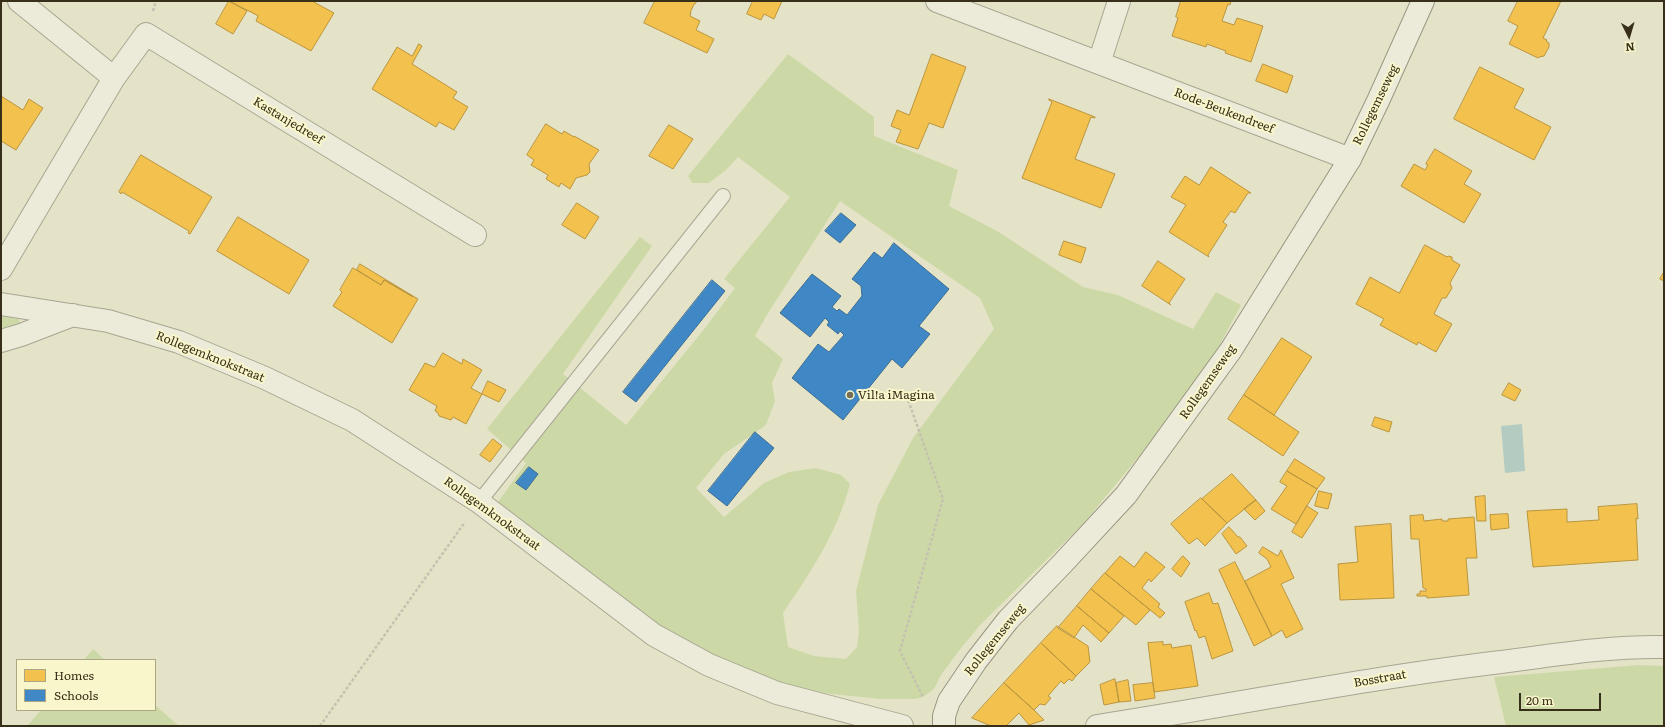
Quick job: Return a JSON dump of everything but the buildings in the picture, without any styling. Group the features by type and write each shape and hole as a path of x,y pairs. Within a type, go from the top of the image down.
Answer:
{"street":[{"path":"19,1 114,78"},
{"name":"Rode-Beukendreef","path":"937,1 1350,159"},
{"path":"1099,64 1119,1"},
{"name":"Rollegemseweg","path":"944,721 949,701 976,661 1003,626 1126,495 1176,428 1231,350 1350,159 1423,1"},
{"name":"Kastanjedreef","path":"1,269 114,78 146,34 475,235"},
{"name":"Rollegemknokstraat","path":"1,304 108,321 179,342 265,378 352,420 479,502 654,635 709,665 777,693 902,726"},
{"path":"1,341 74,315"},
{"name":"Bosstraat","path":"1098,726 1215,717 1447,668 1558,655 1645,647 1664,647"}],"lane":[{"path":"479,502 723,196"}],"path":[{"path":"905,391 943,499 900,651 923,697 944,721"},
{"path":"320,726 479,502"}],"green space":[{"name":"Vil!a iMagina","path":"788,54 874,117 874,136 958,170 949,206 997,231 1083,287 1118,295 1193,329 1216,292 1241,305 1211,361 1150,443 1083,524 982,623 941,675 934,689 923,697 915,699 880,699 784,689 705,655 633,611 499,511 498,502 526,463 487,429 640,237 652,246 563,374 626,425 705,328 735,288 724,279 790,197 738,157 726,170 709,183 692,183 688,176","holes":["840,201 980,298 994,329 913,438 878,505 856,591 859,631 857,647 846,659 814,656 788,647 783,613 804,582 831,535 845,501 850,484 841,475 816,468 789,472 764,483 724,517 696,488 724,454 766,425 775,401 772,383 783,359 755,336 768,313"]},
{"path":"1,316 19,319 20,326 1,334"},
{"path":"93,649 104,659 85,659"},
{"path":"1638,665 1664,666 1664,726 1506,726 1494,677"},
{"path":"156,706 179,726 27,726 40,711 156,711"}],"shaded area":[{"path":"1522,424 1525,471 1505,473 1501,426"}],"place":[{"name":"Vil!a iMagina","path":"850,395"}]}
